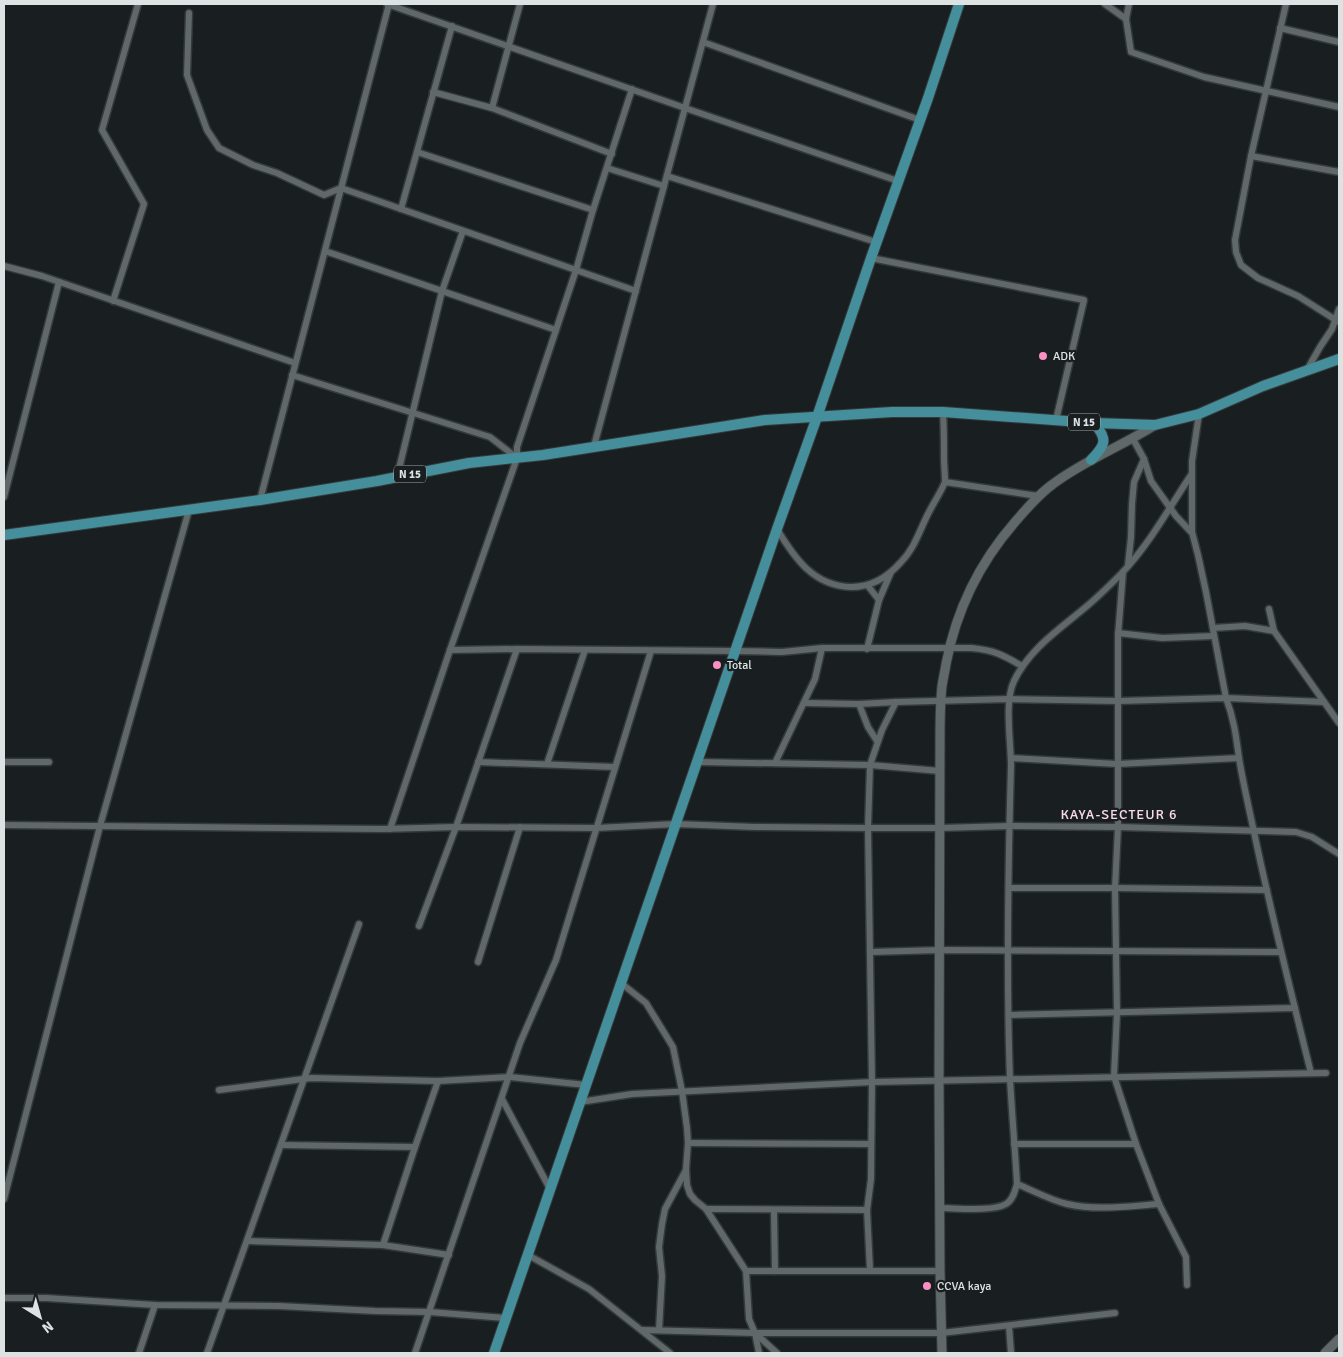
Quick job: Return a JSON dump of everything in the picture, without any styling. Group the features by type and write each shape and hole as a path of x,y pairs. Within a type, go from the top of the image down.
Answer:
{"main road":[{"path":"494,1353 959,4"},
{"name":"N 15","path":"4,535 260,500 469,463 543,455 765,420 892,412 943,412 1094,423 1156,425 1198,414 1255,390 1339,360"},
{"path":"1091,460 1100,452 1104,443 1104,437 1094,423"},
{"path":"942,1353 939,1080 940,771 942,684 949,648 960,611 970,589 1008,530 1038,496 1060,479 1091,460 1156,425"},
{"path":"1325,1353 1339,1339"}],"street":[{"path":"113,301 144,204 102,130 138,4"},
{"path":"260,500 388,4 898,181"},
{"path":"492,108 520,4"},
{"path":"594,446 713,4"},
{"path":"1105,4 1126,18"},
{"path":"1129,4 1126,18 1131,52 1204,77 1339,107"},
{"path":"1286,4 1251,156 1235,240 1236,252 1241,265 1258,278 1298,296 1337,321"},
{"path":"189,12 187,75 207,130 218,148 252,165 276,173 324,195 341,188 636,291"},
{"path":"401,209 452,26"},
{"path":"1280,28 1339,42"},
{"path":"703,42 920,120"},
{"path":"390,829 517,458 517,447 576,270 593,210 632,90"},
{"path":"433,92 492,108 612,154"},
{"path":"417,152 593,210"},
{"path":"1251,156 1339,172"},
{"path":"607,168 664,186"},
{"path":"667,176 876,242"},
{"path":"396,477 442,291 463,231"},
{"path":"325,251 556,330"},
{"path":"871,258 1084,300 1056,420"},
{"path":"4,266 59,282 295,364"},
{"path":"4,497 59,282"},
{"path":"1306,371 1337,321 1339,310"},
{"path":"292,375 490,437 517,458"},
{"path":"777,529 792,553 804,566 823,581 834,586 868,586 892,572 910,552 945,482 943,412"},
{"path":"1198,414 1192,460 1192,532 1206,592 1226,698 1237,736 1239,758 1280,952 1311,1073"},
{"path":"1133,439 1144,459 1151,480 1169,507 1192,532"},
{"path":"1128,566 1132,537 1134,482 1144,459"},
{"path":"940,1208 994,1208 1007,1204 1017,1184 1010,1079 1008,950 1011,758 1009,699 1014,682 1022,666 1034,651 1089,605 1128,566 1143,548 1192,475"},
{"path":"945,482 1038,496"},
{"path":"4,1200 100,826 188,510"},
{"path":"867,649 879,600 892,572"},
{"path":"1122,572 1118,633 1118,827 1115,888 1117,1013 1114,1076 1136,1144 1159,1204 1186,1257 1187,1285"},
{"path":"868,586 879,600"},
{"path":"1268,609 1274,631 1339,723"},
{"path":"1118,633 1162,638 1245,626 1274,631"},
{"path":"450,650 782,652 822,648 971,648 999,653 1022,666"},
{"path":"775,763 815,679 822,648"},
{"path":"419,926 456,827 517,649"},
{"path":"547,764 585,650"},
{"path":"415,1353 520,1043 556,960 650,651"},
{"path":"804,703 859,704 1009,699 1118,702 1226,698 1324,702"},
{"path":"870,1270 867,1210 871,1179 872,1082 868,828 870,765 877,741 896,702"},
{"path":"859,704 868,728 877,741"},
{"path":"1011,758 1117,764 1239,758"},
{"path":"4,762 49,762"},
{"path":"478,762 615,767"},
{"path":"698,762 870,765 940,771"},
{"path":"4,825 390,829 456,827 596,828 676,824 868,828 1118,827 1296,832 1312,837 1339,854"},
{"path":"478,962 520,828"},
{"path":"1009,888 1267,890"},
{"path":"207,1353 359,924"},
{"path":"870,952 940,950 1280,952"},
{"path":"621,983 646,1002 674,1048 682,1091 688,1143 686,1169 690,1194 706,1209 746,1271 748,1319 755,1333 759,1353"},
{"path":"1009,1015 1295,1008"},
{"path":"580,1102 632,1094 872,1082 1326,1073"},
{"path":"218,1090 305,1079 438,1081 510,1077 586,1085"},
{"path":"383,1245 438,1081"},
{"path":"502,1099 550,1190"},
{"path":"688,1143 871,1144"},
{"path":"1014,1144 1136,1144"},
{"path":"281,1145 415,1147"},
{"path":"659,1330 662,1224 665,1208 686,1169"},
{"path":"1017,1184 1047,1198 1080,1206 1101,1208 1159,1204"},
{"path":"706,1209 867,1210"},
{"path":"774,1210 775,1271"},
{"path":"247,1241 383,1245 449,1255"},
{"path":"528,1255 589,1289 670,1353"},
{"path":"746,1271 940,1270"},
{"path":"4,1298 46,1298 155,1305 279,1306 375,1312 430,1312 505,1318"},
{"path":"139,1353 155,1305"},
{"path":"642,1330 755,1333 941,1333 1115,1313"},
{"path":"1009,1326 1011,1353"},
{"path":"755,1333 777,1353"}],"place":[{"name":"ADK","path":"1043,356"},
{"name":"Total","path":"717,665"},
{"name":"CCVA kaya","path":"927,1286"}],"district":[{"name":"KAYA-SECTEUR 6","path":"1119,814"}]}
